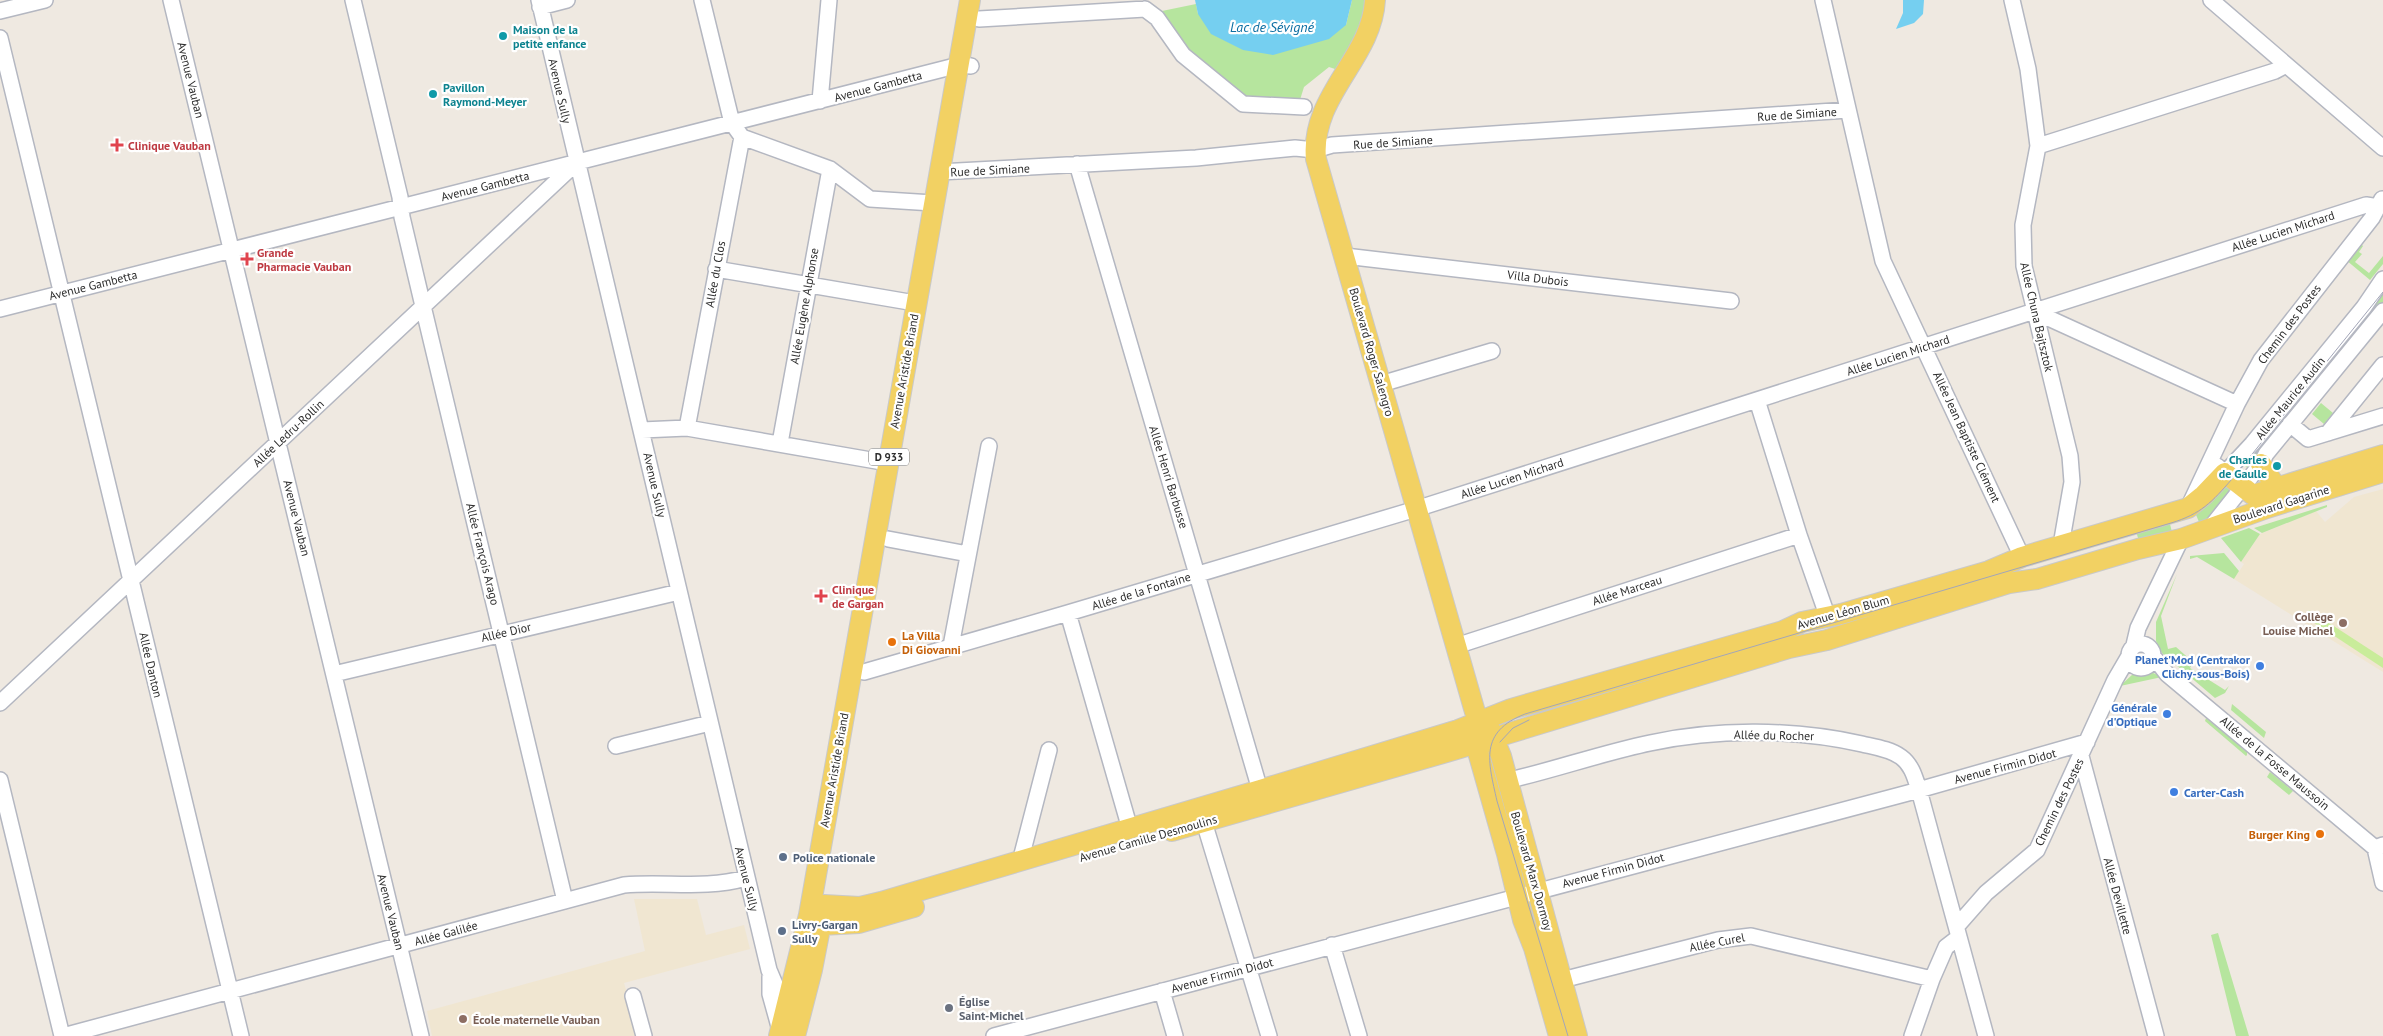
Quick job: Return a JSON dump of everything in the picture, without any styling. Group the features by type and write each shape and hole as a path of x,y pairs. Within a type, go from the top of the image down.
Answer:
{"main road":[{"name":"Avenue Aristide Briand","path":"965,65 970,0"},
{"name":"Boulevard Roger Salengro","path":"1375,0 1375,11 1364,38 1318,124 1315,150 1477,718"},
{"name":"Avenue Aristide Briand","path":"785,1035 818,915 888,539 946,172 965,65 980,10"},
{"name":"Avenue Aristide Briand","path":"785,1035 792,989 818,915 888,463 915,303 933,203 946,172"},
{"name":"Boulevard Gagarine","path":"2217,466 2252,495 2383,455"},
{"path":"2261,464 2276,487"},
{"name":"Allée Maurice Audin","path":"2184,509 2204,496 2217,466"},
{"name":"Boulevard Gagarine","path":"2181,540 2211,527 2383,472"},
{"name":"Avenue Léon Blum","path":"1477,718 1783,631 1802,622 1827,615 1841,614 1989,571 2022,557 2184,509"},
{"path":"2181,540 2180,526 2184,509"},
{"name":"Avenue Léon Blum","path":"1474,744 1789,648 1827,640 2009,583 2037,580 2150,546 2181,540"},
{"name":"Avenue Camille Desmoulins","path":"818,915 866,906 1020,862 1458,730 1477,718"},
{"name":"Boulevard Marx Dormoy","path":"1477,718 1494,738 1538,890 1577,1036"},
{"name":"Boulevard Marx Dormoy","path":"1477,718 1474,744 1498,821 1516,896 1559,1036"},
{"name":"Avenue Camille Desmoulins","path":"818,915 859,923 1474,744"}],"street":[{"path":"0,11 45,0"},
{"name":"Avenue Vauban","path":"171,0 421,1036"},
{"name":"Allée François Arago","path":"353,0 402,207 423,306 566,901"},
{"path":"539,3 567,0"},
{"path":"702,0 732,123 742,137 830,169 870,199 933,203"},
{"path":"820,101 829,0"},
{"name":"Allée Jean Baptiste Clément","path":"1823,0 1883,261 2022,557"},
{"name":"Allée Chuna Bajtsztok","path":"2012,0 2028,69 2038,146 2022,241 2024,266 2033,311 2070,456 2072,482 2061,546"},
{"path":"2211,0 2383,148"},
{"name":"Avenue Sully","path":"539,3 576,163 642,430 746,878 770,970 777,988 787,991 792,989"},
{"path":"980,10 1146,5 1158,18 1183,55 1243,104 1304,107"},
{"name":"Allée Danton","path":"0,38 241,1036"},
{"path":"2038,146 2275,71 2286,64"},
{"name":"Avenue Gambetta","path":"0,308 965,65"},
{"name":"Rue de Simiane","path":"946,172 1196,158 1295,148 1315,150 1332,146 1848,110"},
{"name":"Allée du Clos","path":"687,428 742,137"},
{"name":"Allée Ledru-Rollin","path":"0,703 576,163"},
{"name":"Allée Henri Barbusse","path":"1077,164 1199,574 1260,790"},
{"name":"Allée Eugène Alphonse","path":"780,443 830,169"},
{"name":"Allée Lucien Michard","path":"1416,509 2366,204 2381,202"},
{"name":"Chemin des Postes","path":"2217,466 2237,404 2261,360 2381,202"},
{"name":"Villa Dubois","path":"1345,256 1731,301"},
{"path":"716,269 915,303"},
{"name":"Allée Maurice Audin","path":"2217,466 2252,444 2364,307 2383,279"},
{"path":"2033,311 2237,404"},
{"name":"Allée Maurice Audin","path":"2211,527 2261,464 2266,454 2383,311"},
{"path":"1381,384 1492,351"},
{"path":"2328,433 2383,365"},
{"path":"1757,400 1798,535 1827,615"},
{"path":"2290,424 2308,439 2383,416"},
{"path":"642,430 687,428 888,463"},
{"path":"951,646 989,446"},
{"name":"Allée de la Fontaine","path":"864,672 1068,614 1416,509"},
{"name":"Allée Marceau","path":"1456,646 1798,535"},
{"path":"888,539 968,554"},
{"path":"2141,656 2142,619 2181,540"},
{"path":"2150,546 2158,556 2160,582"},
{"name":"Allée Dior","path":"334,674 502,632 679,592"},
{"path":"1068,614 1130,829"},
{"name":"Chemin des Postes","path":"1912,1036 1946,947 1986,893 2037,850 2115,680 2141,656"},
{"name":"Allée de la Fosse Maussoin","path":"2141,656 2167,674 2379,846"},
{"path":"616,746 710,723"},
{"name":"Allée du Rocher","path":"1506,781 1650,743 1720,735 1796,734 1834,738 1885,749 1900,756 1908,763 1919,790 1986,1036"},
{"name":"Avenue Firmin Didot","path":"994,1036 1035,1030 1162,991 1332,945 1919,790 2084,749"},
{"name":"Allée Devillette","path":"2084,749 2156,1036"},
{"path":"1020,862 1049,750"},
{"path":"0,780 62,1036"},
{"path":"1204,822 1269,1036"},
{"path":"2379,846 2383,883"},
{"name":"Allée Galilée","path":"62,1036 624,885 641,883 700,886 746,878"},
{"name":"Allée Curel","path":"1562,980 1718,940 1751,936 1932,980"},
{"path":"1332,945 1359,1036"},
{"name":"Avenue Sully","path":"770,970 770,994 785,1035"},
{"path":"1162,991 1175,1036"},
{"path":"633,996 644,1036"}],"shaded area":[{"name":"Collège Louise Michel","path":"2383,489 2383,672 2234,579 2244,564 2241,562 2260,534 2316,511 2325,522 2354,497"},
{"path":"634,899 697,899 706,935 744,925 750,949 624,983 640,1036 432,1036 427,1011 645,951"}],"green space":[{"path":"1352,0 1369,0 1362,28 1353,48 1342,64 1335,69 1329,67 1304,87 1299,103 1245,98 1187,52 1157,12 1196,4 1198,14 1346,25"},
{"path":"2383,212 2361,244 2363,246 2359,252 2362,254 2355,262 2369,273 2383,256 2383,264 2370,280 2346,260"},
{"path":"2383,291 2383,307 2251,471 2239,461"},
{"path":"2321,403 2333,413 2324,424 2312,414"},
{"path":"2224,484 2232,491 2207,520 2199,522 2194,510"},
{"path":"2327,505 2327,507 2262,533 2254,528"},
{"path":"2169,520 2172,532 2140,545 2136,531"},
{"path":"2249,528 2260,534 2241,562 2221,538"},
{"path":"2224,553 2239,571 2234,579 2197,557 2190,559 2190,556"},
{"path":"2177,574 2161,616 2168,649 2176,647 2193,662 2190,668 2225,690 2229,686 2225,693 2215,698 2162,653 2156,641 2156,622"},
{"path":"2309,610 2383,658 2383,668 2304,616"},
{"path":"2151,672 2162,677 2120,686 2133,674"},
{"path":"2232,704 2266,732 2264,738 2231,710"},
{"path":"2206,718 2247,752 2247,755 2205,721"},
{"path":"2270,772 2293,791 2289,795 2267,777"},
{"path":"2218,933 2249,1036 2236,1036 2211,935"}],"water":[{"name":"Lac de Sévigné","path":"1195,0 1352,0 1346,25 1329,39 1273,55 1243,50 1211,34 1198,14"},
{"path":"1903,0 1924,0 1923,14 1914,23 1896,29 1903,13"}],"tram line":[{"path":"1568,1036 1497,801 1491,773 1490,749 1500,730 1510,721 1525,714 2190,516 2212,501 2232,479 2383,292"},
{"path":"1500,742 1513,728 1529,720"}],"place":[{"name":"Maison de la petite enfance","path":"503,36"},
{"name":"Pavillon Raymond-Meyer","path":"433,94"},
{"name":"Clinique Vauban","path":"117,145"},
{"name":"Grande Pharmacie Vauban","path":"247,259"},
{"name":"Charles de Gaulle","path":"2277,466"},
{"name":"Clinique de Gargan","path":"821,596"},
{"name":"Collège Louise Michel","path":"2343,623"},
{"name":"La Villa Di Giovanni","path":"892,642"},
{"name":"Planet'Mod (Centrakor Clichy-sous-Bois)","path":"2260,666"},
{"name":"Générale d'Optique","path":"2167,714"},
{"name":"Carter-Cash","path":"2174,792"},
{"name":"Burger King","path":"2320,834"},
{"name":"Police nationale","path":"783,857"},
{"name":"Livry-Gargan Sully","path":"782,931"},
{"name":"Église Saint-Michel","path":"949,1008"},
{"name":"École maternelle Vauban","path":"463,1019"}]}
